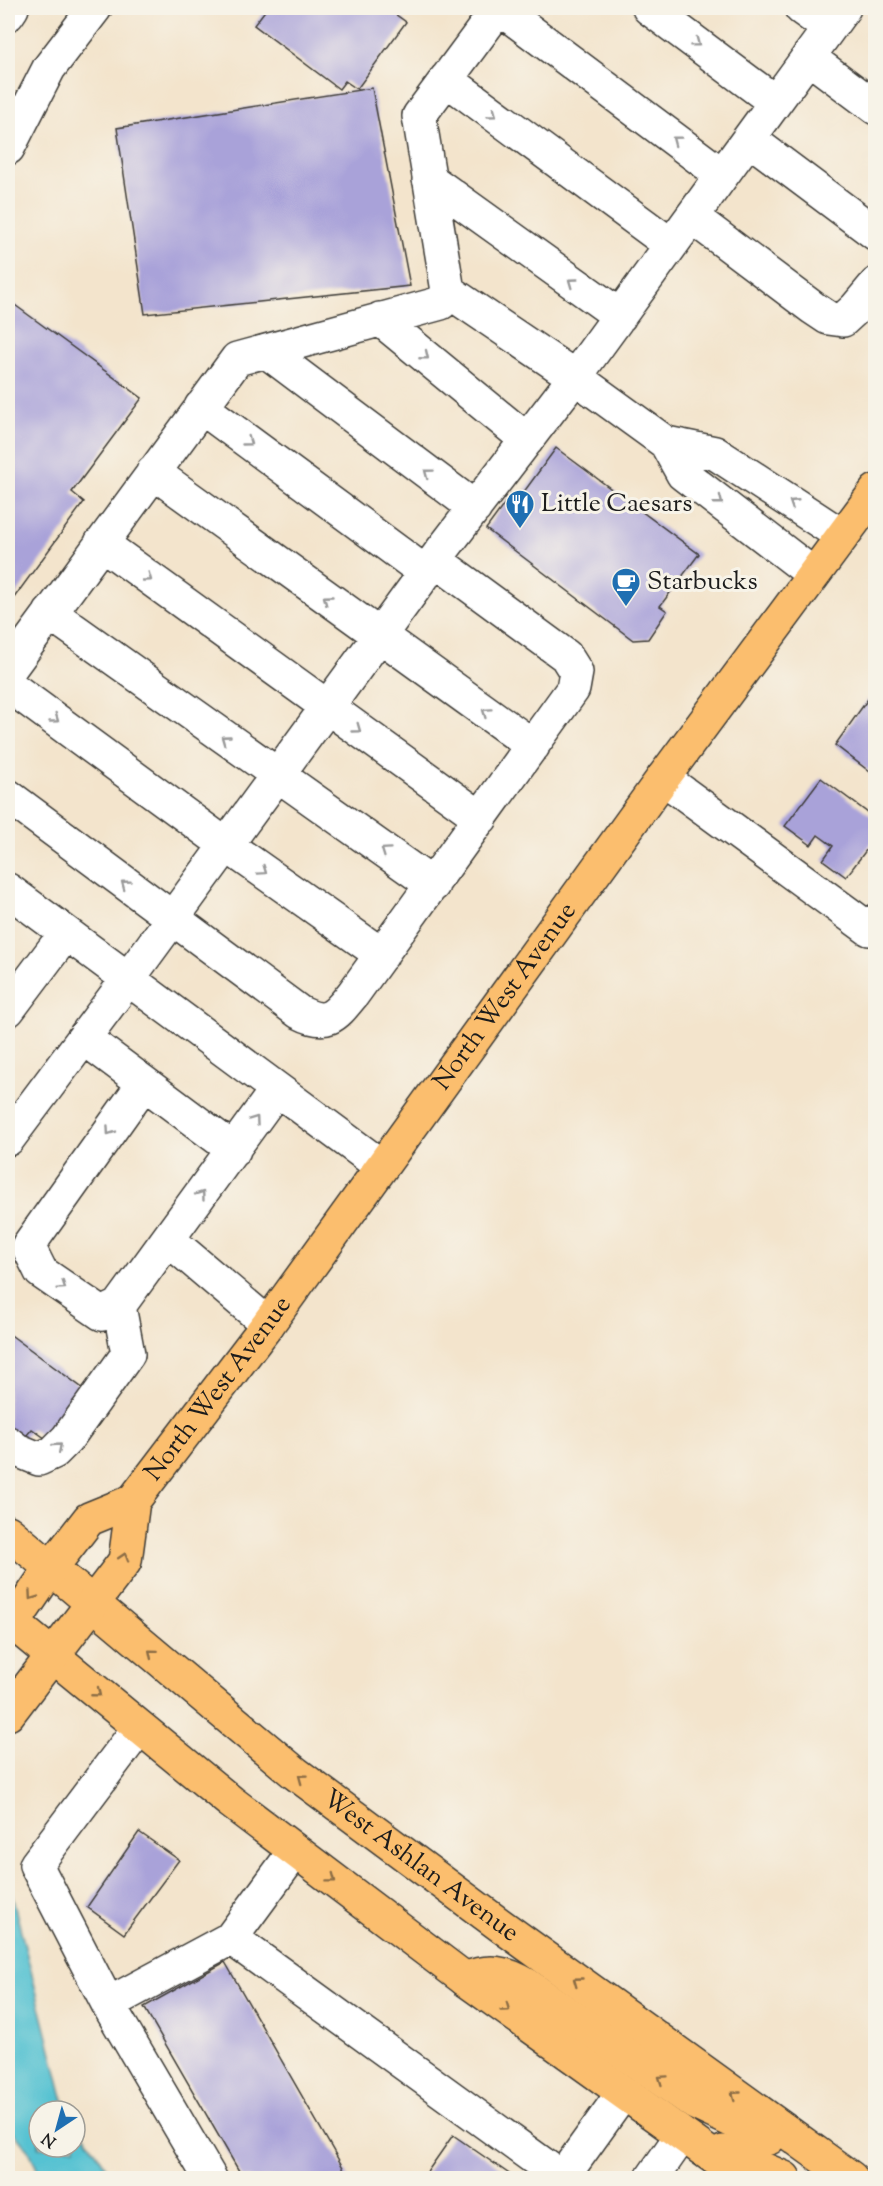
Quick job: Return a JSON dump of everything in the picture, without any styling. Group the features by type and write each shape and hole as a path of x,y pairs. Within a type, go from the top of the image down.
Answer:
{"main road":[{"name":"North West Avenue","path":"8,1714 125,1561 133,1501 268,1324 663,778 876,491"},
{"name":"North West Avenue","path":"9,1625 89,1519 133,1501"},
{"name":"West Ashlan Avenue","path":"8,1532 295,1773 509,1932 847,2176"},
{"path":"9,1625 52,1656 295,1851 465,1979 742,2178"},
{"path":"465,1979 479,1973 511,1976 695,2103 847,2176"},
{"path":"682,2136 784,2178"}],"lane":[{"path":"8,13 12,8"},
{"path":"8,148 50,68 95,8"},
{"path":"8,671 237,359 441,303 448,291 419,116 499,8 722,175"},
{"path":"649,8 775,102"},
{"path":"8,1139 128,980 430,566 575,377 837,18 801,8"},
{"path":"808,57 876,108"},
{"path":"446,79 671,245"},
{"path":"749,139 876,234"},
{"path":"429,178 620,316"},
{"path":"692,217 828,318 843,320 876,284"},
{"path":"448,291 575,377 666,443 715,453 842,535"},
{"path":"380,319 527,440"},
{"path":"266,351 475,508"},
{"path":"8,796 299,1012 313,1020 328,1018 340,1010 382,955 573,688 576,672 566,656 547,640 430,566 201,407"},
{"path":"666,443 683,474 813,574"},
{"path":"153,472 533,746"},
{"path":"101,543 482,818"},
{"path":"50,613 433,885"},
{"path":"8,685 226,845 382,955"},
{"path":"663,778 869,929 876,921"},
{"path":"8,890 381,1166"},
{"path":"8,1010 66,933"},
{"path":"84,1038 234,1150"},
{"path":"144,1083 18,1247 41,1272 102,1314 119,1306 277,1089"},
{"path":"169,1240 268,1324"},
{"path":"8,1443 17,1450 39,1459 54,1452 67,1439 128,1354 119,1306"},
{"path":"139,1728 36,1865 108,2004 210,2178"},
{"path":"108,2004 231,1938 295,1851"},
{"path":"231,1938 562,2178 623,2093"},
{"path":"652,2178 682,2136"}],"water":[{"path":"8,1880 63,2099 27,2099 27,2149 11,2129 8,2119"},
{"path":"87,2138 113,2178 41,2178 33,2159 87,2159"}],"building":[{"path":"267,8 399,8 395,14 406,22 357,89 345,81 339,89 254,25"},
{"path":"372,88 410,286 145,314 117,128"},
{"path":"8,300 142,398 72,492 84,502 8,606"},
{"path":"556,448 699,554 660,606 667,611 648,639 633,640 486,529 511,495 518,500"},
{"path":"868,699 876,704 874,775 835,745"},
{"path":"821,778 876,819 876,837 846,877 823,860 833,846 818,835 811,845 785,826"},
{"path":"8,1333 85,1390 49,1441 32,1429 21,1442 8,1432"},
{"path":"139,1832 179,1860 124,1934 87,1907"},
{"path":"225,1962 349,2178 243,2178 144,2007"},
{"path":"453,2135 515,2178 423,2178"}],"place":[{"name":"Little Caesars","path":"520,530"},
{"name":"Starbucks","path":"626,608"}]}
